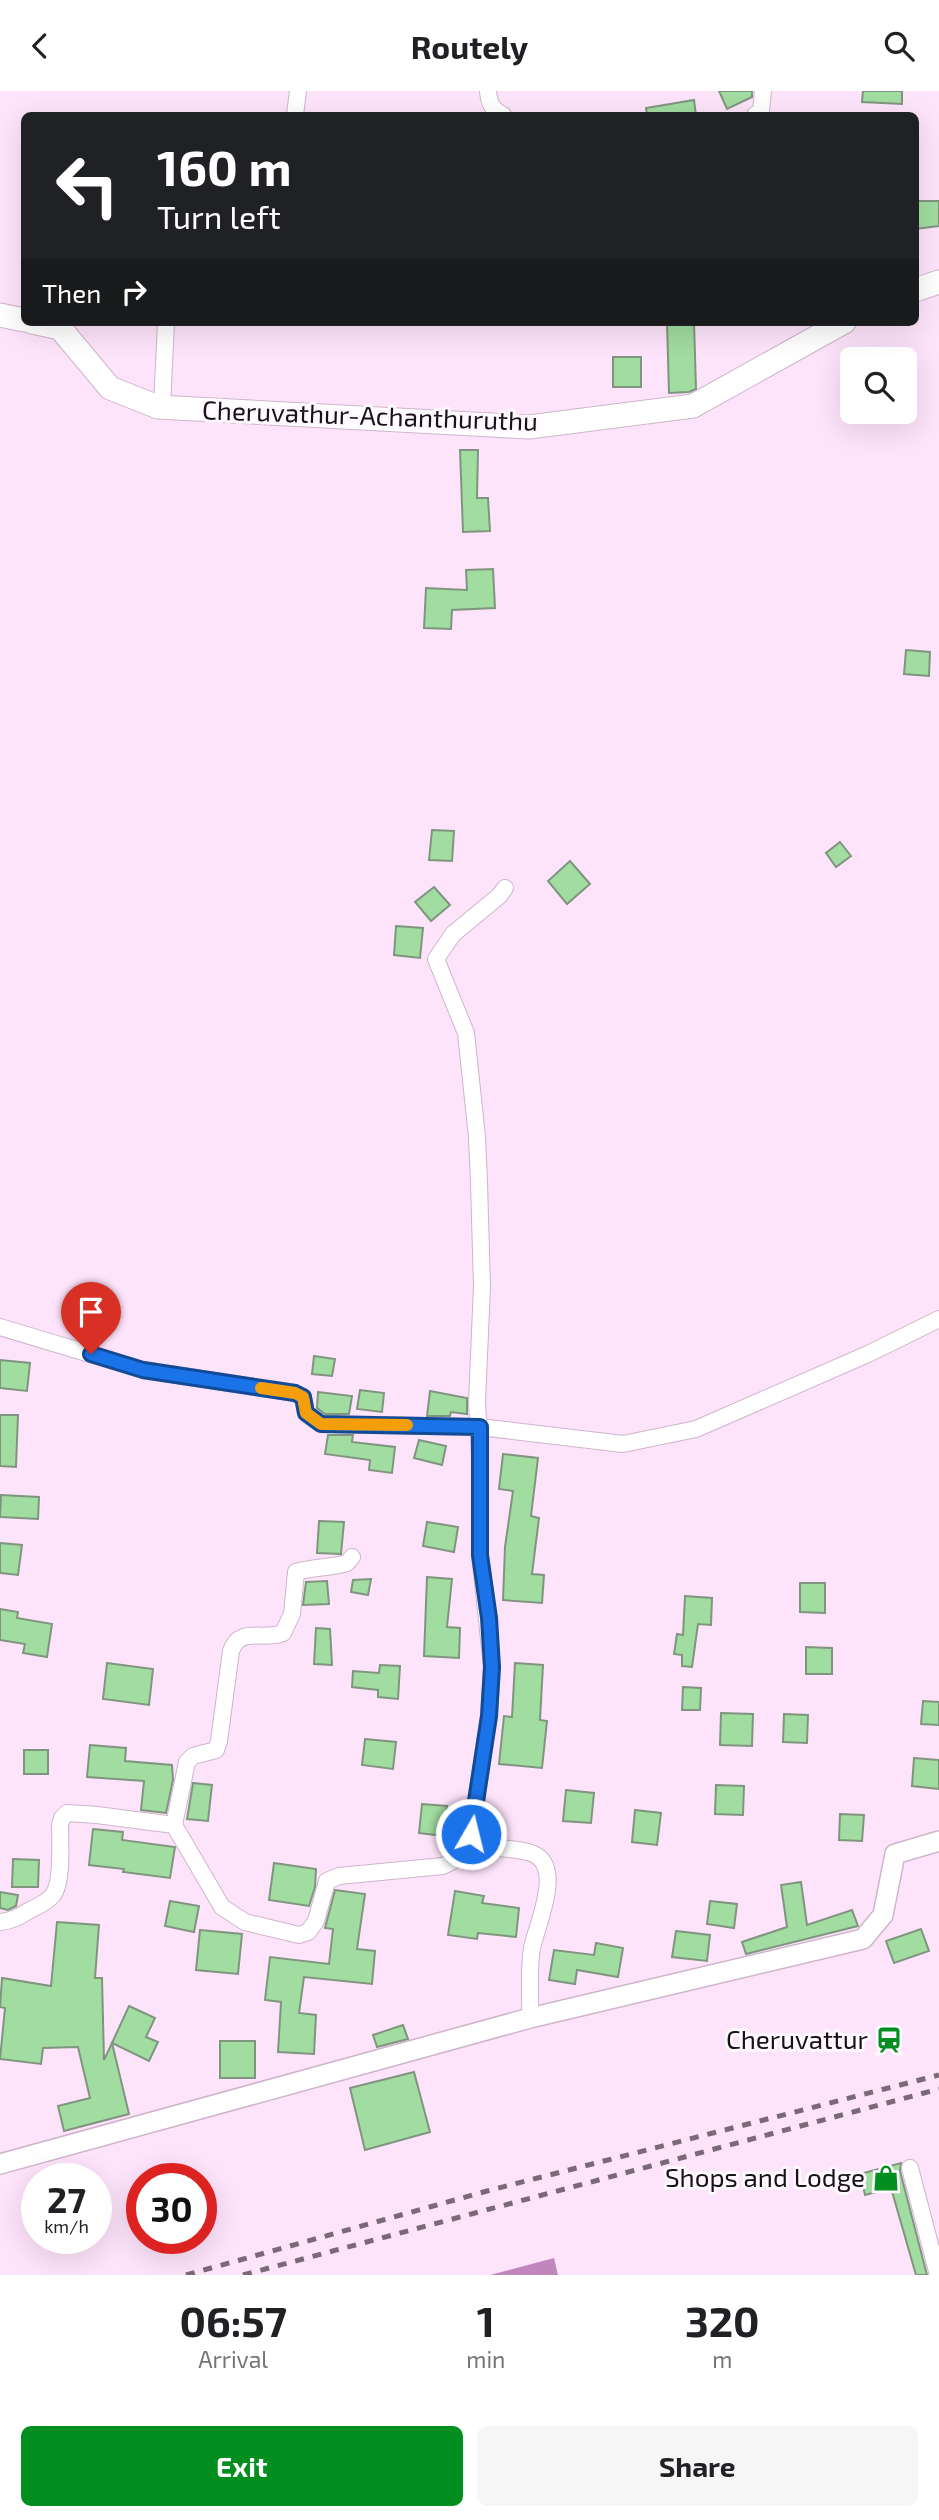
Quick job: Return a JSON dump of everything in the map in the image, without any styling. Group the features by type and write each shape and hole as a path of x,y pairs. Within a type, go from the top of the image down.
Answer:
{"main road":[{"path":"919,289 939,282"},
{"path":"0,315 21,319"},
{"name":"Cheruvathur-Achanthuruthu","path":"51,326 60,328 110,389 162,407 529,427 692,406 837,326"}],"street":[{"path":"295,112 298,91"},
{"path":"488,91 489,103 496,112"},
{"path":"760,112 763,91"},
{"path":"162,407 166,326"},
{"path":"480,1847 471,1834 489,1716 492,1667 489,1618 480,1555 480,1427 477,1402 482,1286 477,1137 466,1033 436,959 453,934 505,888"},
{"path":"0,1327 143,1370 295,1393 303,1397 306,1413 321,1424 480,1427 622,1444 696,1429 867,1354 939,1319"},
{"path":"174,1825 187,1762 193,1756 216,1750 219,1741 230,1651 234,1641 241,1636 272,1637 283,1633 292,1613 296,1572 308,1568 326,1569 347,1563 352,1557"},
{"path":"0,1921 10,1921 29,1911 47,1901 55,1892 60,1825 67,1813 174,1825 222,1907 245,1922 299,1935 308,1932 316,1921 327,1881 339,1876 443,1866 480,1847 531,1852 543,1862 549,1876 543,1912 532,1949 530,2018"},
{"path":"0,2164 530,2018 863,1940 883,1915 895,1854 939,1841"},
{"path":"910,2168 938,2275"}],"shaded area":[{"path":"554,2258 558,2275 490,2275"}],"building":[{"path":"719,91 752,91 752,97 727,109"},
{"path":"863,91 902,91 902,104 862,102"},
{"path":"694,100 696,112 647,112 646,108"},
{"path":"919,201 939,201 939,226 919,228"},
{"path":"667,326 694,326 696,389 669,393"},
{"path":"613,357 641,357 641,387 613,387"},
{"path":"460,450 478,450 477,498 488,498 490,531 463,532"},
{"path":"493,569 495,608 452,610 451,629 424,628 426,588 467,590 466,570"},
{"path":"906,650 930,652 929,676 904,674"},
{"path":"432,830 454,831 452,861 429,860"},
{"path":"840,842 851,856 836,867 826,853"},
{"path":"570,861 590,884 567,904 548,881"},
{"path":"434,887 450,905 431,921 415,902"},
{"path":"396,926 423,928 420,958 394,955"},
{"path":"314,1356 335,1359 332,1376 312,1374"},
{"path":"0,1360 30,1363 27,1391 0,1388"},
{"path":"360,1390 384,1393 382,1412 357,1409"},
{"path":"430,1391 467,1398 467,1414 451,1412 450,1416 427,1416"},
{"path":"318,1392 352,1396 349,1414 325,1414 317,1408"},
{"path":"0,1415 18,1415 16,1467 0,1466"},
{"path":"328,1435 353,1435 352,1442 395,1447 392,1473 369,1470 370,1460 325,1454"},
{"path":"419,1440 446,1446 442,1465 414,1458"},
{"path":"503,1454 538,1458 531,1516 539,1518 532,1574 544,1575 542,1603 503,1600 505,1547 513,1491 499,1489"},
{"path":"1,1495 39,1497 38,1519 0,1517"},
{"path":"319,1521 344,1522 341,1554 317,1553"},
{"path":"427,1522 458,1527 454,1552 423,1546"},
{"path":"0,1543 22,1545 18,1575 0,1573"},
{"path":"427,1577 452,1579 447,1627 460,1628 459,1658 424,1656"},
{"path":"371,1579 368,1595 351,1592 353,1580"},
{"path":"327,1581 329,1604 303,1605 306,1582"},
{"path":"800,1583 825,1583 825,1613 800,1612"},
{"path":"685,1596 712,1598 711,1625 698,1624 692,1667 682,1666 682,1655 674,1654 677,1634 683,1635"},
{"path":"0,1609 18,1612 17,1618 52,1624 47,1657 23,1653 25,1644 0,1640"},
{"path":"316,1628 330,1629 332,1665 314,1664"},
{"path":"806,1647 832,1648 832,1674 806,1674"},
{"path":"107,1663 153,1669 149,1705 103,1699"},
{"path":"515,1663 543,1665 540,1720 547,1721 542,1768 499,1764 504,1716 512,1717"},
{"path":"380,1665 400,1666 398,1699 378,1697 378,1690 352,1687 353,1671 379,1673"},
{"path":"683,1687 701,1688 700,1710 682,1710"},
{"path":"923,1701 939,1702 939,1725 921,1724"},
{"path":"721,1713 753,1714 752,1746 720,1745"},
{"path":"784,1714 808,1715 807,1743 783,1742"},
{"path":"365,1739 396,1742 393,1769 362,1765"},
{"path":"90,1745 126,1748 125,1761 172,1765 173,1780 166,1813 141,1810 144,1781 87,1777"},
{"path":"24,1750 48,1750 48,1774 24,1774"},
{"path":"914,1758 939,1760 939,1789 912,1786"},
{"path":"193,1783 212,1785 208,1821 187,1819"},
{"path":"716,1785 744,1786 743,1815 715,1814"},
{"path":"566,1790 594,1793 591,1823 563,1821"},
{"path":"422,1804 447,1806 444,1836 419,1833"},
{"path":"635,1810 661,1813 657,1845 632,1842"},
{"path":"840,1814 864,1815 862,1841 839,1840"},
{"path":"93,1829 123,1832 122,1840 175,1847 170,1878 89,1865"},
{"path":"13,1859 39,1860 38,1887 12,1887"},
{"path":"274,1863 316,1869 315,1887 309,1906 269,1900"},
{"path":"801,1882 807,1925 852,1910 858,1926 746,1954 742,1942 787,1927 781,1885"},
{"path":"335,1890 365,1894 357,1949 375,1951 372,1984 304,1977 299,2013 316,2015 314,2054 278,2052 281,2002 265,2000 270,1957 329,1964 333,1929 325,1928"},
{"path":"455,1891 484,1896 482,1903 519,1908 516,1937 478,1933 477,1939 448,1935"},
{"path":"0,1892 18,1895 16,1906 8,1910 0,1908"},
{"path":"170,1901 199,1906 194,1932 165,1926"},
{"path":"710,1901 737,1904 734,1928 707,1924"},
{"path":"57,1922 99,1925 95,1978 102,1978 104,2060 112,2043 129,2114 64,2131 58,2106 90,2098 78,2047 43,2048 41,2064 0,2059 5,2008 0,2007 2,1978 51,1986"},
{"path":"921,1929 929,1951 894,1963 886,1941"},
{"path":"200,1930 242,1934 238,1974 196,1970"},
{"path":"676,1931 710,1935 707,1961 672,1957"},
{"path":"596,1943 623,1948 618,1977 577,1970 575,1984 549,1980 554,1950 594,1955"},
{"path":"129,2006 155,2018 146,2037 158,2042 149,2061 112,2043"},
{"path":"403,2025 408,2039 377,2047 373,2035"},
{"path":"220,2041 255,2041 255,2078 220,2078"},
{"path":"414,2072 430,2132 365,2150 350,2088"},
{"path":"901,2163 900,2171 927,2275 916,2275 891,2188 865,2195 860,2174"}],"railway":[{"path":"186,2275 487,2191 939,2075"},
{"path":"243,2275 939,2089"}],"slow traffic":[{"path":"261,1388 295,1393 303,1397 306,1413 321,1424 407,1425"}],"place":[{"name":"Cheruvattur","path":"889,2040"},
{"name":"Shops and Lodge","path":"886,2178"}],"route":[{"path":"91,1354 143,1370 295,1393 303,1397 306,1413 321,1424 480,1427 480,1555 489,1618 492,1667 489,1716 471,1834"}]}
